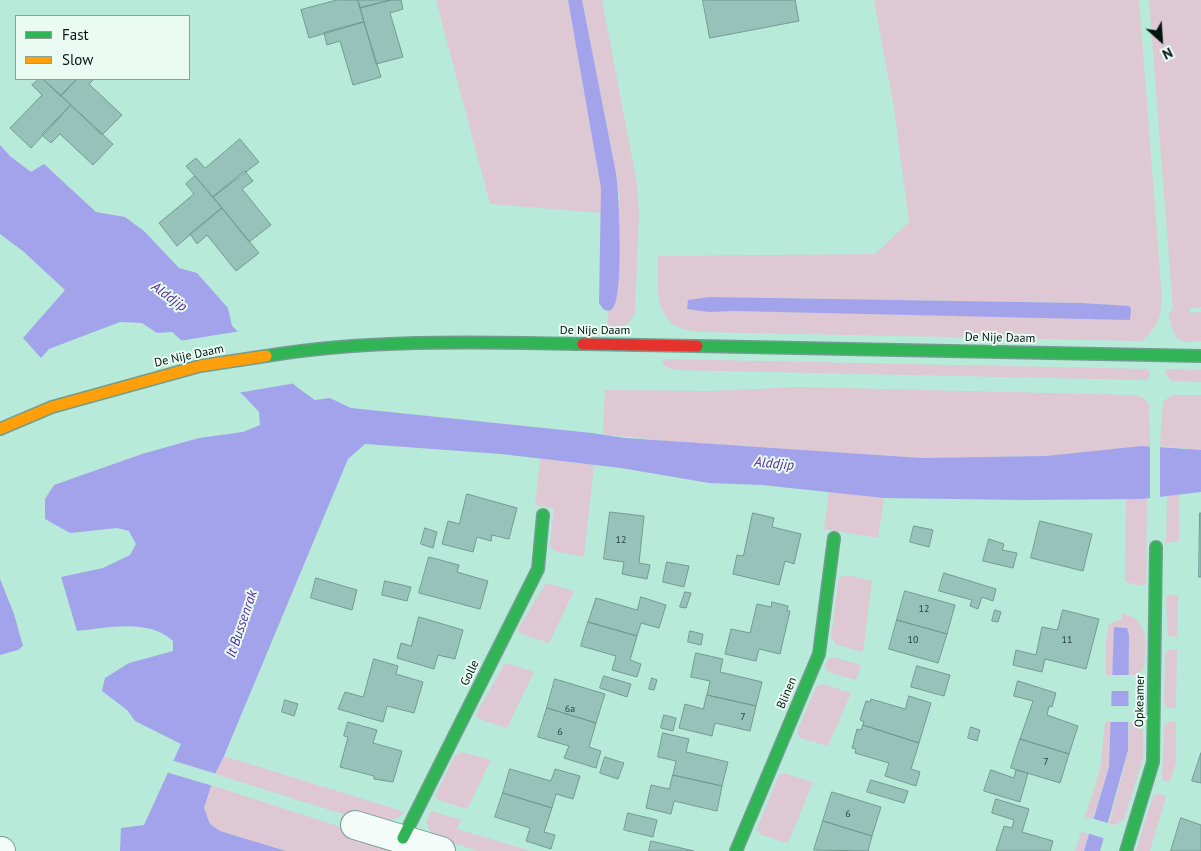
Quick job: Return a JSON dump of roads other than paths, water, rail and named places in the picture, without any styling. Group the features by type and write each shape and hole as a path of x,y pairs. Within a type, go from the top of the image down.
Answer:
{"street":[{"name":"De Nije Daam","path":"0,428 52,406 200,366 277,354 364,345 445,342 1201,356"},
{"name":"Golle","path":"403,838 538,569 543,515"},
{"name":"Blinen","path":"736,851 819,654 834,538"},
{"name":"Opkeamer","path":"1126,851 1153,762 1156,547"},
{"path":"356,825 403,838 438,851"}],"water":[{"path":"568,0 582,0 616,173 620,265 616,299 610,311 603,309 599,303 601,188"},
{"path":"0,145 10,156 31,172 44,164 96,212 125,217 144,231 179,268 197,273 228,308 232,326 298,388 315,400 330,398 351,408 625,438 921,458 1046,456 1142,446 1201,450 1201,492 1142,499 884,498 762,485 709,483 621,468 501,454 365,444 348,459 215,774 204,808 210,824 220,831 286,851 120,851 121,828 144,825 181,744 135,721 127,710 102,691 105,678 129,663 173,651 173,641 152,629 140,627 127,626 77,631 61,577 103,568 130,555 136,544 129,531 117,528 70,533 45,519 45,499 54,485 142,454 199,438 243,432 260,425 259,412 245,397 172,332 157,333 142,323 120,322 49,349 41,358 23,338 65,290 24,252 0,234"},
{"path":"710,297 1082,303 1129,306 1131,309 1130,320 709,312 687,309 688,300"},
{"path":"0,579 14,614 23,646 18,650 0,655"},
{"path":"1114,627 1127,628 1129,635 1128,750 1100,851 1084,851 1109,767"}],"water label":[{"name":"Alddjip","path":"169,297"},
{"name":"Alddjip","path":"774,464"},
{"name":"It Bussenrak","path":"242,624"}]}
